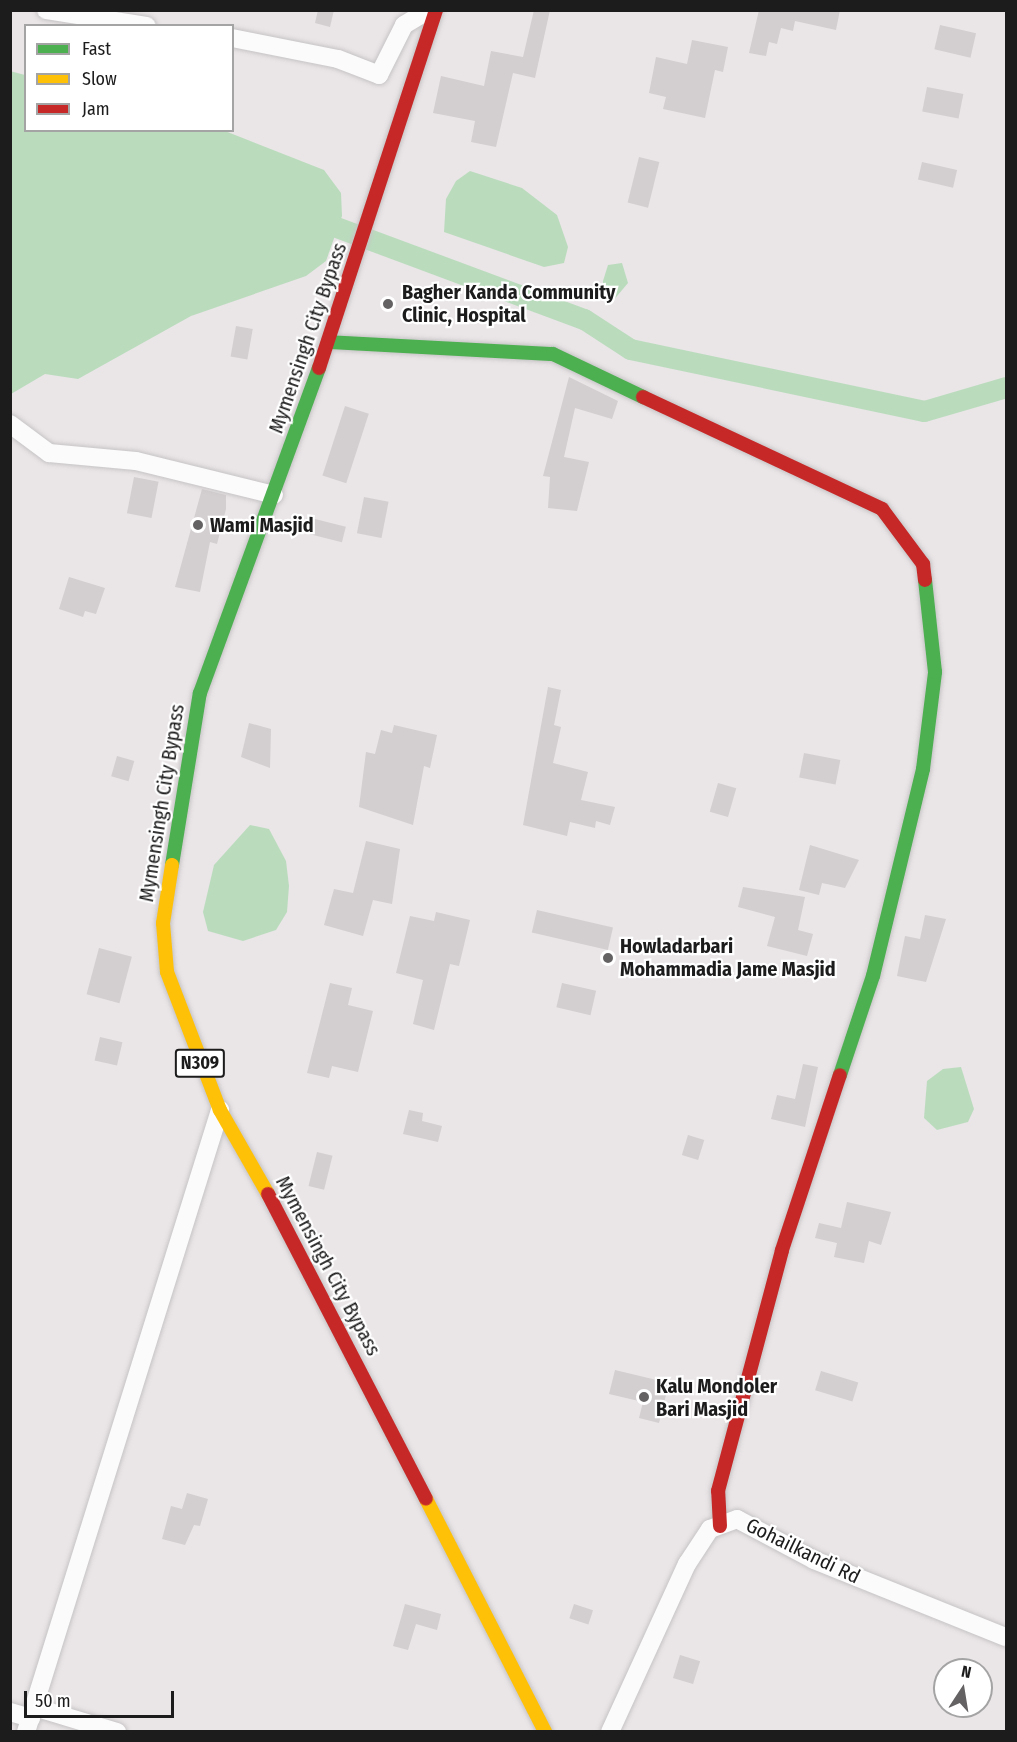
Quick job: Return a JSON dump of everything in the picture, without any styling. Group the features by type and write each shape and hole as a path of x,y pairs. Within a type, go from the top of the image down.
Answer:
{"main road":[{"name":"Mymensingh City Bypass","path":"436,10 328,342 200,693 163,922 167,972 220,1110 288,1229 545,1731"},
{"path":"328,342 553,354 882,509 923,564 934,672 923,769 873,976 782,1250 718,1491 720,1526"}],"street":[{"path":"46,10 134,24"},
{"path":"234,38 338,59 379,75 404,25 429,10"},
{"path":"10,424 49,453 136,461 274,495"},
{"path":"30,1719 220,1110"},
{"name":"Gohailkandi Rd","path":"610,1731 687,1564 710,1529 737,1519 814,1560 1006,1637"},
{"path":"10,1712 30,1719 117,1731"}],"shaded area":[{"path":"10,71 24,75 24,132 228,132 324,170 341,193 342,216 326,261 306,276 191,316 78,379 45,374 11,394"},
{"path":"470,171 522,188 557,215 568,247 564,263 544,267 444,232 446,199 456,181"},
{"path":"622,263 628,283 612,302 603,295 603,281 608,265"},
{"path":"250,825 269,829 286,861 289,886 287,912 276,930 243,941 208,931 203,912 214,865"},
{"path":"961,1067 974,1109 968,1122 937,1130 924,1118 927,1081 943,1069"}],"building":[{"path":"318,10 334,10 330,27 315,23"},
{"path":"534,10 550,10 535,78 513,73 496,147 471,142 475,121 433,113 441,76 484,86 491,51 523,57"},
{"path":"759,10 840,10 836,30 795,21 793,31 781,28 777,44 769,42 766,56 749,53"},
{"path":"940,25 976,33 970,58 934,49"},
{"path":"692,40 728,47 723,72 715,70 705,118 663,109 666,97 649,93 656,57 687,64"},
{"path":"927,87 963,94 959,119 922,112"},
{"path":"639,157 659,162 648,208 628,203"},
{"path":"922,162 957,170 953,188 918,180"},
{"path":"236,326 253,329 247,359 231,357"},
{"path":"569,377 618,401 612,419 575,408 564,457 589,462 577,511 548,508 550,477 543,476"},
{"path":"345,406 369,414 346,483 322,475"},
{"path":"134,477 159,482 151,518 127,513"},
{"path":"202,489 226,495 226,509 217,544 210,542 200,592 175,587"},
{"path":"364,497 389,502 381,538 357,533"},
{"path":"307,517 346,527 342,542 303,533"},
{"path":"69,577 105,588 96,614 85,611 83,617 59,609"},
{"path":"548,687 561,690 554,725 561,727 553,763 588,772 581,800 615,807 610,825 596,821 595,828 570,822 567,836 523,825"},
{"path":"249,723 271,729 270,768 241,757"},
{"path":"394,725 437,735 430,768 424,766 413,825 359,807 366,752 375,754 381,730 392,733"},
{"path":"804,753 840,760 836,785 799,778"},
{"path":"117,756 134,761 129,781 111,776"},
{"path":"718,783 736,788 728,817 710,812"},
{"path":"366,841 400,849 392,904 373,900 363,936 324,925 334,889 353,893"},
{"path":"810,845 859,860 845,888 822,883 819,895 799,890"},
{"path":"743,887 805,897 798,930 813,934 807,956 767,946 775,917 738,907"},
{"path":"537,910 613,928 608,950 532,932"},
{"path":"436,912 470,920 459,966 450,964 434,1030 413,1024 423,980 396,973 410,916 434,921"},
{"path":"925,915 946,919 926,982 897,976 905,936 920,939"},
{"path":"99,948 132,957 119,1003 87,994"},
{"path":"330,983 352,988 348,1005 373,1011 358,1072 332,1066 329,1078 307,1073"},
{"path":"562,983 596,991 590,1015 556,1007"},
{"path":"100,1037 122,1042 117,1066 95,1060"},
{"path":"803,1064 818,1067 805,1127 771,1119 777,1095 795,1099"},
{"path":"409,1110 423,1113 422,1121 442,1126 438,1142 403,1134"},
{"path":"688,1135 704,1140 698,1160 682,1155"},
{"path":"317,1152 333,1156 324,1190 309,1186"},
{"path":"847,1202 891,1212 881,1245 869,1241 864,1263 834,1257 837,1243 815,1238 819,1223 841,1228"},
{"name":"Kalu Mondoler Bari Masjid","path":"615,1370 669,1383 659,1423 639,1418 643,1402 609,1394"},
{"path":"821,1371 858,1382 852,1402 815,1390"},
{"path":"187,1493 208,1499 200,1526 194,1525 185,1545 162,1539 171,1506 182,1509"},
{"path":"405,1604 441,1614 437,1630 416,1624 408,1650 393,1646"},
{"path":"574,1604 593,1610 588,1624 569,1618"},
{"path":"680,1655 700,1661 693,1684 673,1678"}],"waterway":[{"path":"312,218 584,319 630,349 924,411 1006,387"}],"traffic: fast":[{"path":"328,342 553,354 643,397"},
{"path":"172,865 200,693 319,368"},
{"path":"840,1075 873,976 923,769 935,672 925,580"}],"traffic: slow":[{"path":"172,865 163,923 167,972 220,1110 268,1194"},
{"path":"426,1499 545,1732"}],"traffic: jam":[{"path":"319,368 436,10"},
{"path":"643,397 882,509 923,564 925,580"},
{"path":"720,1526 718,1491 782,1250 840,1075"},
{"path":"268,1194 426,1499"}],"place":[{"name":"Bagher Kanda Community Clinic, Hospital","path":"388,304"},
{"name":"Wami Masjid","path":"198,525"},
{"name":"Howladarbari Mohammadia Jame Masjid","path":"608,958"},
{"name":"Kalu Mondoler Bari Masjid","path":"644,1397"}]}
